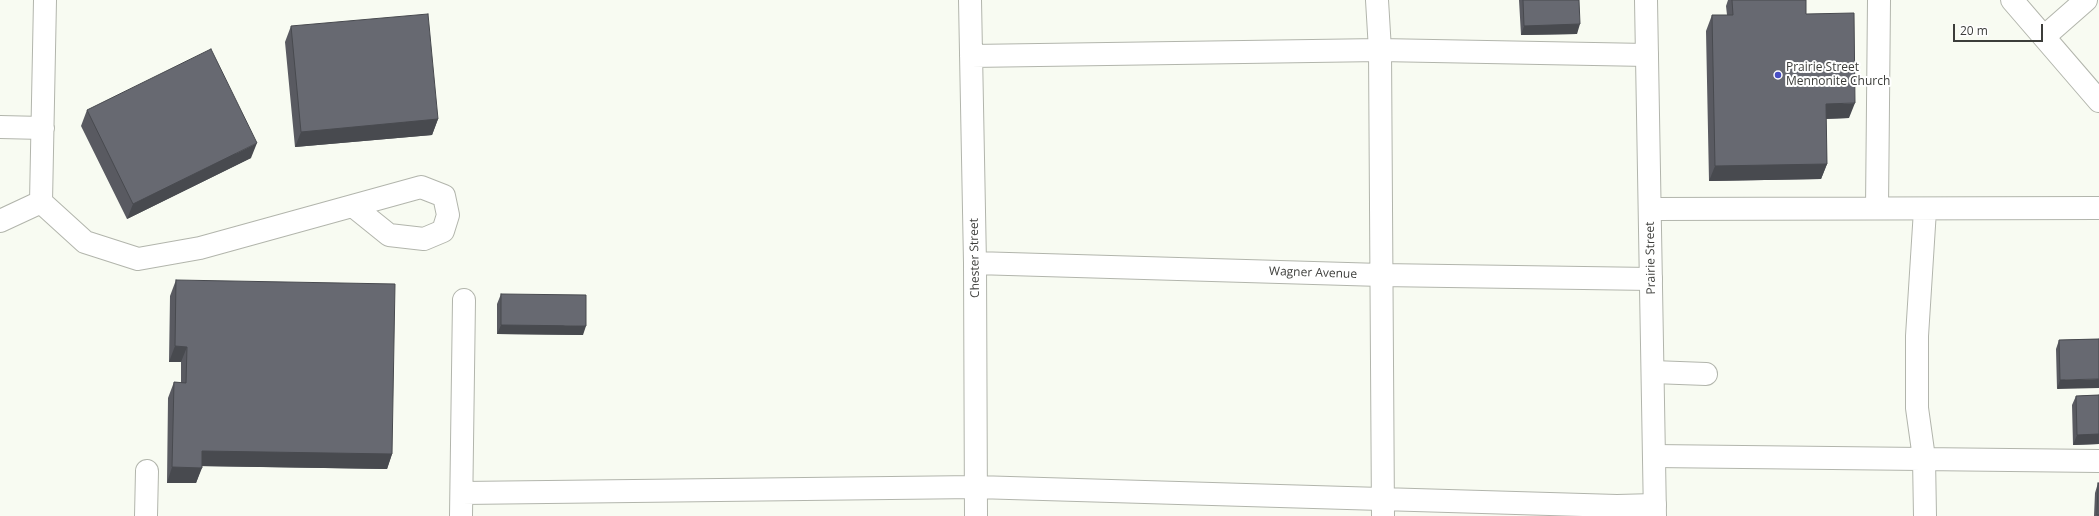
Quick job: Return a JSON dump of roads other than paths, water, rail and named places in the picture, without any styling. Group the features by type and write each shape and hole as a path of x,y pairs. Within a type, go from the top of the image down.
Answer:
{"street":[{"path":"45,0 41,202 85,242 138,259 200,248 353,206"},
{"name":"Chester Street","path":"970,0 975,263 976,516"},
{"path":"1377,0 1380,50 1383,507"},
{"name":"Prairie Street","path":"1646,0 1655,511"},
{"path":"1877,208 1879,0"},
{"path":"2012,0 2045,36 2099,101"},
{"path":"2045,36 2086,0"},
{"path":"971,56 1380,50 1647,55"},
{"path":"0,127 43,128"},
{"path":"0,221 41,202"},
{"path":"1650,209 1877,208 1925,210 2099,208"},
{"path":"1925,210 1917,336 1917,408 1924,458 1925,516"},
{"name":"Wagner Avenue","path":"975,263 1381,275 1651,279"},
{"path":"462,516 464,300"},
{"path":"1653,372 1706,374"},
{"path":"1654,456 2099,461"},
{"path":"146,516 147,471"},
{"path":"462,493 976,487 1383,507 1655,511"}],"place":[{"name":"Prairie Street Mennonite Church","path":"1778,75"}]}
